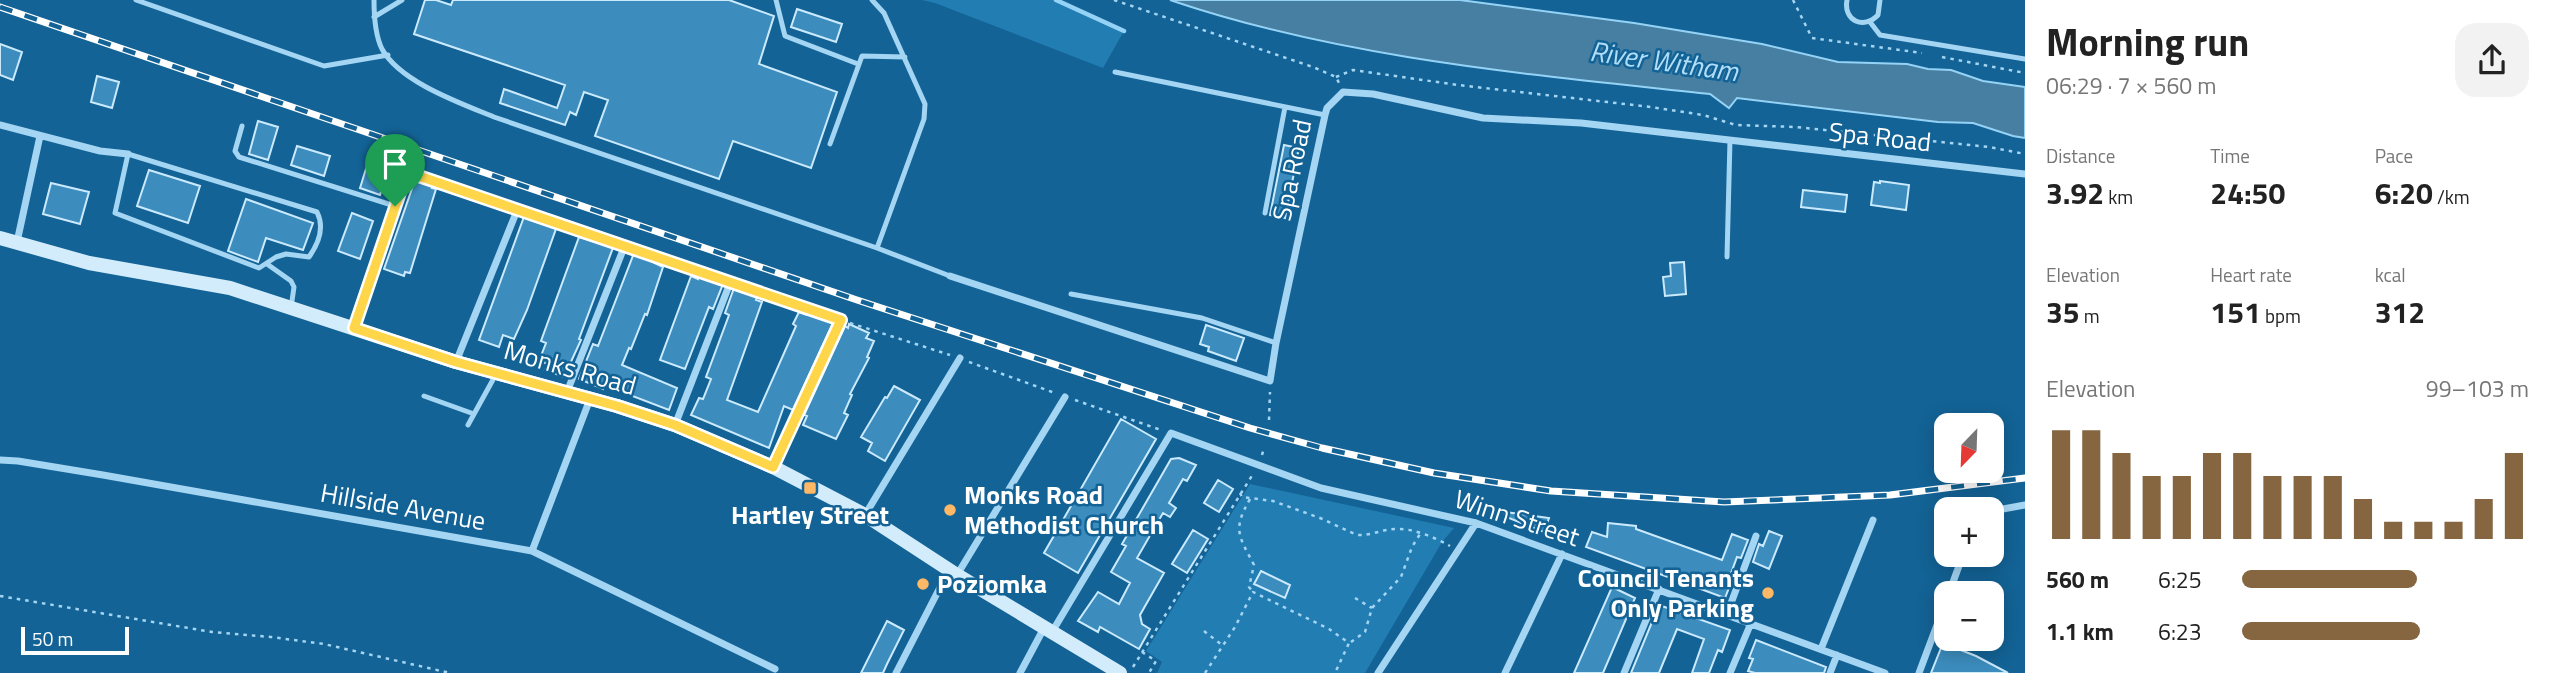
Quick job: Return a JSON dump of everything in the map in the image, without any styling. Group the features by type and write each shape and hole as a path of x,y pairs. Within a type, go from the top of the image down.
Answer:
{"main road":[{"name":"Monks Road","path":"0,238 89,263 230,288 456,362 675,425 773,467 865,515 953,573 1120,673"}],"street":[{"name":"Spa Road","path":"1270,381 1327,107 1343,92 1373,94 1483,118 1581,123 2025,174"},
{"path":"0,125 100,150 128,154"},
{"path":"17,242 40,136"},
{"path":"354,328 407,172"},
{"path":"456,362 518,208"},
{"path":"567,393 625,245"},
{"path":"950,276 1270,381"},
{"path":"675,425 730,283"},
{"path":"773,467 841,320"},
{"path":"865,515 960,358"},
{"path":"896,673 953,573 1065,397"},
{"path":"532,551 590,399"},
{"path":"1020,673 1171,433"},
{"name":"Winn Street","path":"1171,433 1321,488 1476,523 1885,673"},
{"name":"Hillside Avenue","path":"0,460 103,475 532,551 775,669"},
{"path":"2004,509 2025,505"},
{"path":"1821,649 1873,520"},
{"path":"1378,673 1476,523"},
{"path":"1727,614 1756,536"},
{"path":"1505,673 1562,554"},
{"path":"1624,673 1659,589"},
{"path":"1730,673 1751,623"},
{"path":"1919,673 1934,633"},
{"path":"1830,673 1837,655"}],"lane":[{"path":"136,0 324,66 388,55"},
{"path":"374,0 373,17 382,49 404,73 453,101 877,248 950,276"},
{"path":"373,17 402,0"},
{"path":"776,0 785,36 858,64"},
{"path":"872,0 884,13 925,104 924,119 877,248"},
{"path":"1847,0 1846,9 1852,20 1864,24 1878,15 1880,0"},
{"path":"1870,22 1880,35 2025,59"},
{"path":"830,144 862,56 905,57"},
{"path":"1115,72 1325,115"},
{"path":"1265,213 1285,107"},
{"path":"242,126 235,151 239,157 395,206"},
{"path":"1727,257 1730,141"},
{"path":"128,154 317,212 321,219 321,229 316,246 309,257 299,258 286,254 259,268 115,213 128,154"},
{"path":"267,264 294,287 291,307"},
{"path":"1071,294 1202,318 1276,343"},
{"path":"468,425 497,373"},
{"path":"424,396 474,414"}],"path":[{"path":"1114,0 1336,76 1353,70 1651,107 1703,115 1736,125 1796,127 2025,153"},
{"path":"1336,76 1343,92"},
{"path":"407,172 730,283 960,358 1171,433"},
{"path":"1269,420 1270,381"},
{"path":"1129,673 1258,466"},
{"path":"1240,493 1242,497 1261,498 1291,507 1357,535 1368,536 1395,529 1408,529 1442,541 1458,551"},
{"path":"1250,498 1240,517 1238,528 1241,541 1254,565 1248,587 1253,592 1329,629 1349,643"},
{"path":"1335,673 1349,643 1365,632 1372,608 1401,577 1420,534"},
{"path":"1205,673 1235,627 1253,592"},
{"path":"0,596 212,632 324,644 450,673"},
{"path":"1355,598 1372,608"},
{"path":"1204,631 1222,645"},
{"path":"1142,652 1156,661 1149,673"}],"shaded area":[{"path":"922,0 1056,0 1124,31 1103,68"},
{"path":"1250,484 1454,528 1442,542 1365,673 1157,673 1162,662 1146,651"}],"water":[{"name":"River Witham","path":"1170,0 1460,0 1634,23 1762,44 1838,62 1907,64 1928,69 1951,70 1983,81 2025,87 2025,138 1973,123 1938,122 1737,98 1729,108 1710,94 1437,62 1302,37"}],"building":[{"path":"425,0 451,5 453,0 729,0 774,16 759,64 837,92 811,168 733,141 719,179 595,136 608,100 584,92 576,115 570,112 565,125 500,103 504,89 557,108 565,85 414,34"},
{"path":"797,9 842,24 836,42 791,27"},
{"path":"0,44 22,52 13,80 0,75"},
{"path":"97,76 119,82 112,108 91,102"},
{"path":"258,121 278,127 268,160 249,154"},
{"path":"1284,145 1299,148 1285,218 1270,215"},
{"path":"297,146 330,156 324,176 291,165"},
{"path":"369,159 389,166 380,195 360,188"},
{"path":"149,170 200,186 188,223 137,206"},
{"path":"415,180 436,189 410,273 405,272 404,276 384,269"},
{"path":"1874,182 1909,185 1906,210 1871,205"},
{"path":"51,183 89,192 80,224 43,214"},
{"path":"1803,190 1847,195 1845,212 1801,207"},
{"path":"246,199 313,223 303,250 266,238 258,262 228,251"},
{"path":"352,213 373,221 360,259 338,251"},
{"path":"525,214 557,226 514,339 503,335 499,347 479,340"},
{"path":"579,237 592,241 593,237 614,245 579,339 581,340 564,377 545,370 548,364 539,361 546,343 541,341"},
{"path":"634,253 663,267 647,315 645,314 622,365 677,388 669,410 604,385 603,389 579,379 593,344 598,346"},
{"path":"1684,262 1686,294 1665,296 1663,277 1671,276 1670,263"},
{"path":"699,275 723,284 713,309 709,307 685,369 660,360 691,276 698,279"},
{"path":"734,288 758,295 756,300 762,302 727,400 758,412 796,326 793,324 799,312 807,315 809,311 834,321 793,410 784,406 769,448 691,415 699,398 703,399 711,379 706,377 729,315 725,313"},
{"path":"849,324 869,333 866,338 874,341 867,357 869,358 850,394 852,395 844,413 848,415 836,439 803,425 807,416 804,415 845,326 848,328"},
{"path":"1206,325 1244,338 1236,361 1208,351 1209,347 1200,344"},
{"path":"894,386 920,400 885,461 868,451 872,443 861,437"},
{"path":"1121,419 1156,439 1078,573 1044,553"},
{"path":"1179,458 1196,465 1187,481 1183,479 1169,503 1176,508 1170,517 1163,513 1137,558 1164,573 1140,615 1142,624 1150,629 1139,649 1100,627 1098,632 1078,621 1098,592 1119,604 1130,583 1111,572 1126,546 1122,544 1171,459"},
{"path":"1218,480 1233,489 1219,512 1204,503"},
{"path":"1505,512 1549,518 1544,532 1504,516"},
{"path":"1608,523 1636,526 1636,529 1722,560 1732,534 1748,540 1741,558 1737,557 1725,598 1586,547 1592,532 1607,537"},
{"path":"1193,530 1208,539 1187,573 1172,564"},
{"path":"1769,531 1782,536 1769,569 1753,562 1759,544 1763,546"},
{"path":"1261,571 1290,585 1285,598 1254,584"},
{"path":"1612,587 1635,598 1603,673 1574,673"},
{"path":"1659,605 1730,630 1722,652 1718,650 1709,673 1692,673 1704,639 1677,629 1659,673 1631,673"},
{"path":"887,621 904,630 883,673 861,673"},
{"path":"1756,640 1826,667 1824,673 1748,671 1753,659 1749,658"},
{"path":"1940,651 1963,651 2008,673 1931,673"}],"waterway":[{"path":"1056,0 1124,31"}],"railway":[{"path":"0,7 857,300 1250,428 1322,448 1434,473 1551,491 1724,502 1890,495 2025,478"}],"place":[{"name":"Hartley Street","path":"810,488"},
{"name":"Monks Road Methodist Church","path":"950,510"},
{"name":"Poziomka","path":"923,584"},
{"name":"Council Tenants Only Parking","path":"1768,593"}],"route":[{"path":"407,172 841,320 773,467 675,425 617,406 456,362 354,328 395,206 407,172"}]}
